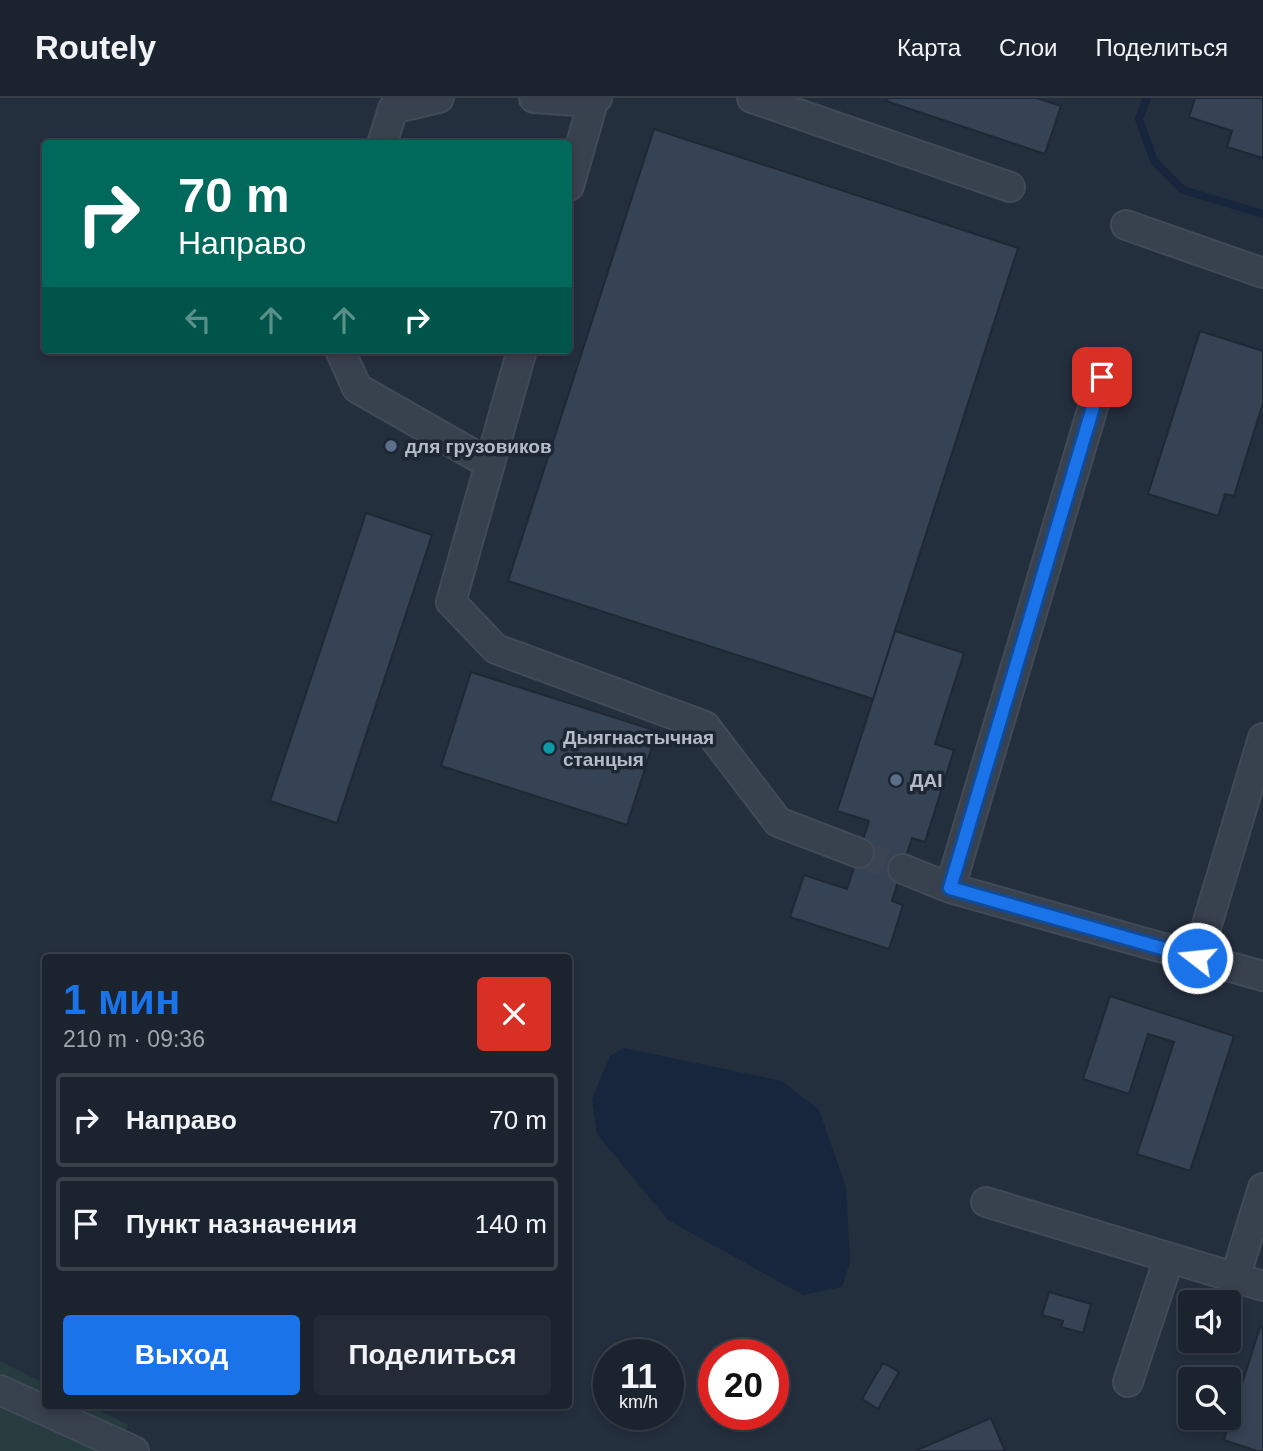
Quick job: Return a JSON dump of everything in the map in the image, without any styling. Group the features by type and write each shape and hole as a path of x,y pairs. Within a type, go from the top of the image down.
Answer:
{"lane":[{"path":"383,140 393,109 439,98"},
{"path":"534,98 595,100 572,177"},
{"path":"752,98 1010,187"},
{"path":"1126,225 1263,273"},
{"path":"342,354 357,388 490,464"},
{"path":"521,354 451,602 496,649 705,726 778,822 859,853"},
{"path":"950,888 1102,377"},
{"path":"1197,958 1263,738"},
{"path":"902,869 950,888 1263,976"},
{"path":"1235,1278 1263,1188"},
{"path":"986,1202 1263,1286"},
{"path":"1128,1382 1169,1258"},
{"path":"0,1390 134,1451"}],"green space":[{"path":"0,1361 42,1382 42,1409 97,1409 128,1425 120,1451 0,1451"}],"water":[{"path":"624,1048 782,1081 819,1110 846,1187 850,1262 842,1287 803,1295 668,1220 597,1134 592,1099 610,1056"}],"building":[{"path":"887,98 1036,98 1061,106 1045,154 886,101"},
{"path":"1195,98 1263,98 1263,158 1227,147 1232,131 1189,117"},
{"path":"654,129 1018,248 873,699 508,581"},
{"path":"1200,331 1263,351 1263,403 1234,496 1225,494 1218,516 1148,494"},
{"path":"366,513 432,535 337,823 270,801"},
{"name":"ДАІ","path":"895,631 964,653 935,744 954,750 925,842 912,838 892,901 903,905 889,949 790,917 804,875 847,889 869,821 837,811"},
{"name":"Дыягнастычная станцыя","path":"471,672 657,731 627,825 441,766"},
{"path":"1110,996 1234,1036 1190,1171 1137,1154 1174,1042 1148,1034 1129,1094 1083,1079"},
{"path":"1049,1292 1091,1304 1083,1333 1061,1327 1063,1321 1042,1315"},
{"path":"1260,1327 1263,1328 1263,1451 1224,1440 1227,1430 1241,1430 1241,1387"},
{"path":"883,1363 899,1372 878,1409 862,1399"},
{"path":"991,1418 1005,1451 915,1451"}],"waterway":[{"path":"1147,98 1139,119 1154,161 1183,190 1263,214"}],"tunnel":[{"path":"859,853 903,869"}],"place":[{"name":"для грузовиков","path":"391,446"},
{"name":"Дыягнастычная станцыя","path":"549,748"},
{"name":"ДАІ","path":"896,780"}],"route":[{"path":"1102,377 950,888 1197,958"}]}
